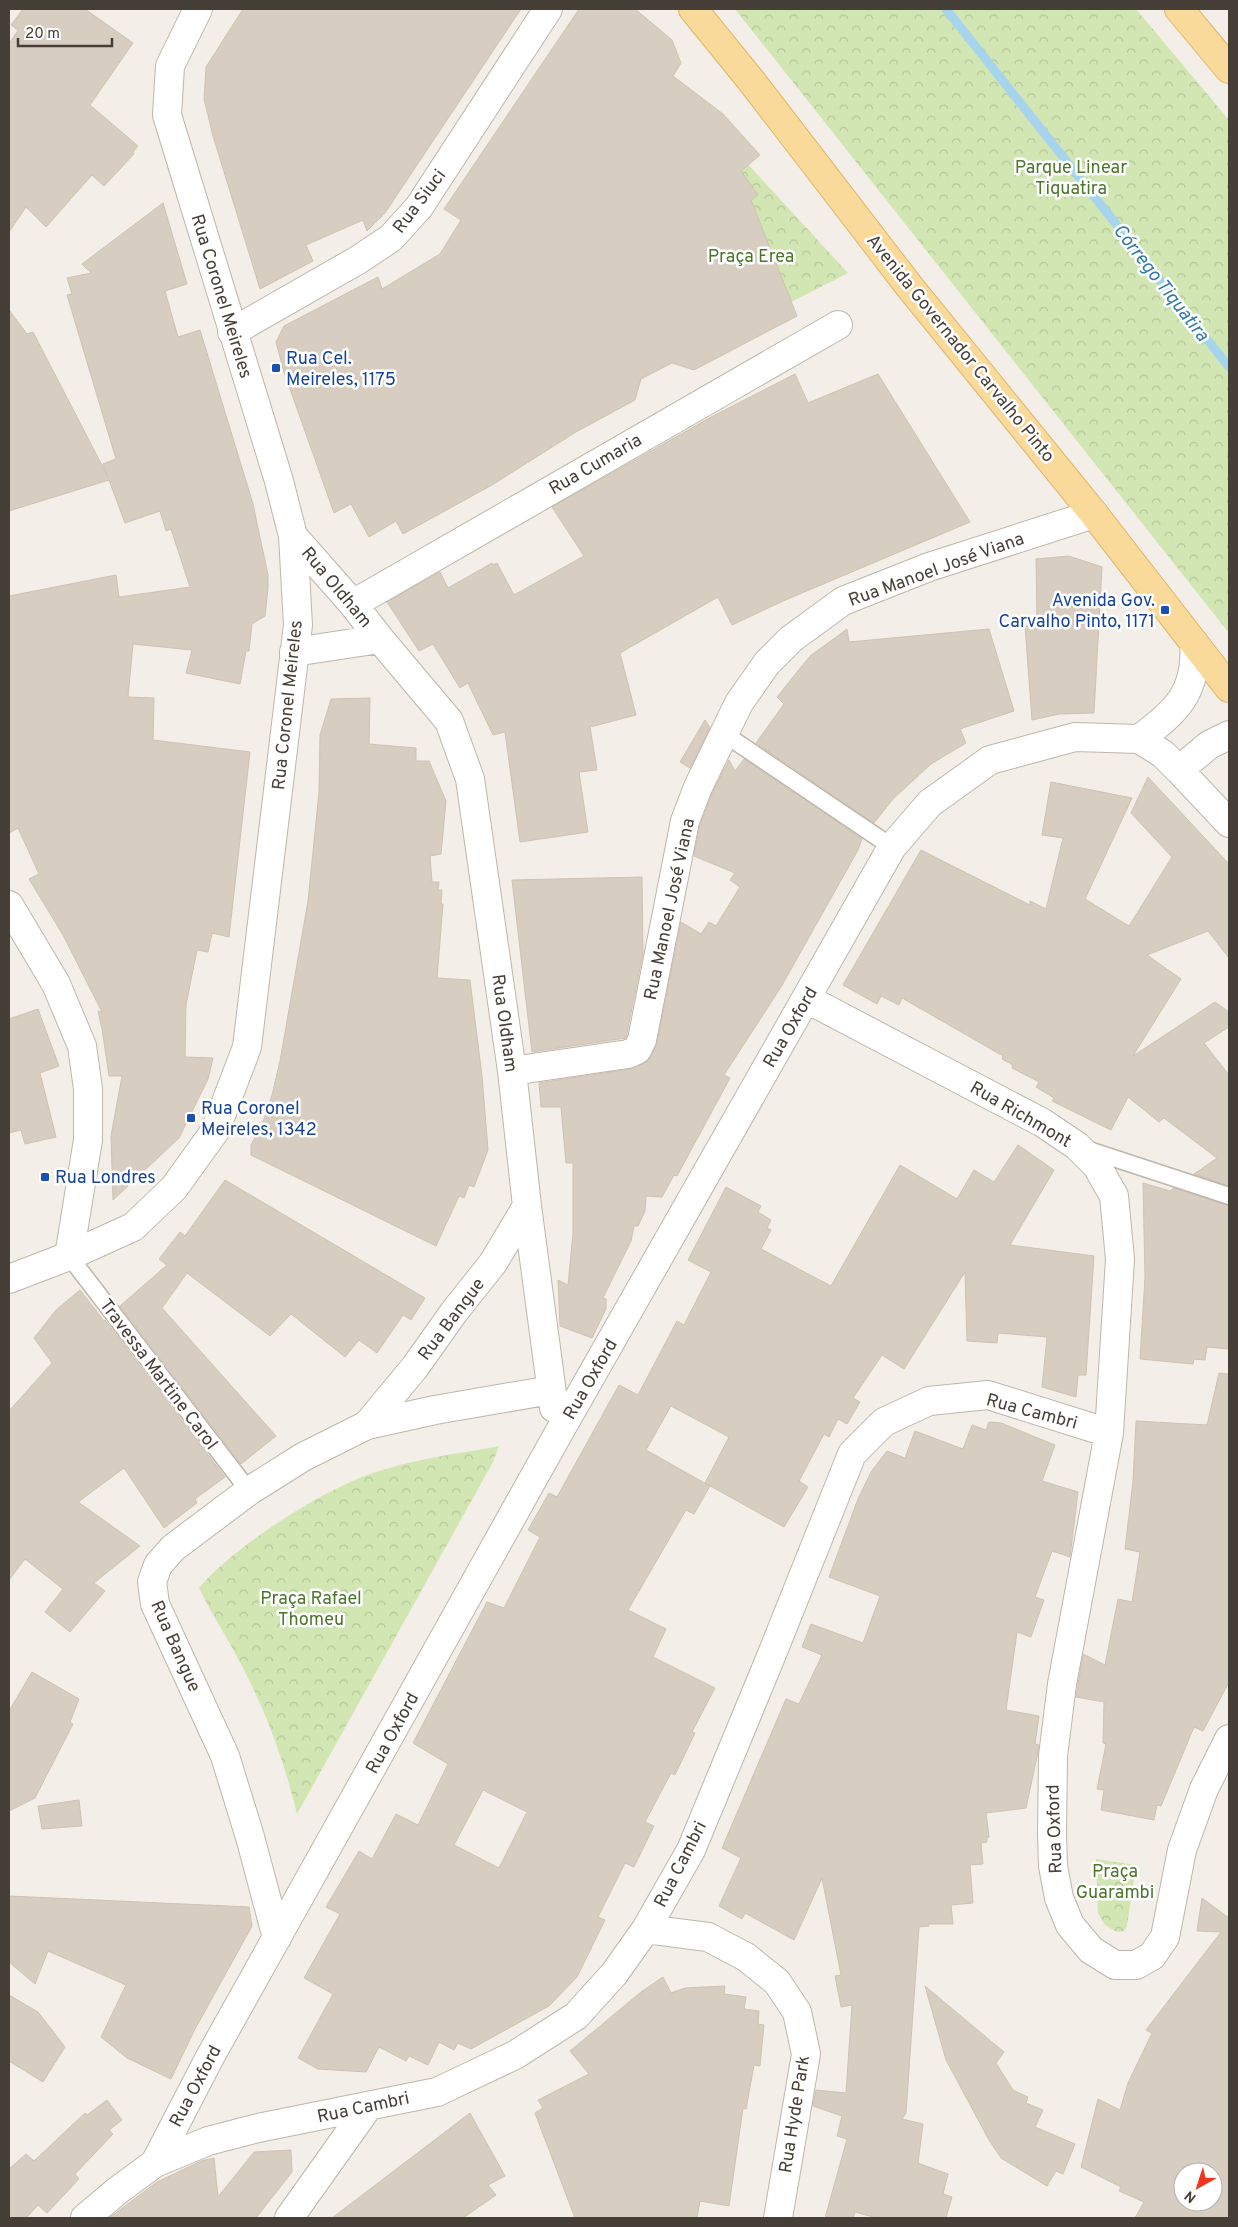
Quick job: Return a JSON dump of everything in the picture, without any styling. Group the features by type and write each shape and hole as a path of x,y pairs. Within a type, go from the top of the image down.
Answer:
{"main road":[{"name":"Avenida Governador Carvalho Pinto","path":"693,9 753,83 909,286 1094,514 1229,688"},
{"path":"1178,9 1229,69"}],"street":[{"name":"Rua Siuci","path":"232,332 358,260 391,238 418,207 548,9"},
{"name":"Rua Coronel Meireles","path":"9,1279 69,1256 133,1227 174,1188 215,1131 247,1047 298,625 293,536 279,481 167,115 170,66 194,10"},
{"name":"Rua Cumaria","path":"353,604 838,325"},
{"name":"Rua Manoel José Viana","path":"512,1071 628,1054 637,1050 642,1040 685,821 698,787 738,703 768,663 791,639 843,602 930,567 1094,514"},
{"name":"Rua Oldham","path":"293,536 353,604 449,721 470,779 512,1071 527,1206 558,1436"},
{"name":"Rua Oldham","path":"294,652 380,639"},
{"path":"1194,643 1196,664 1191,684 1174,710 1139,739 1163,754 1229,823"},
{"path":"1179,770 1209,745 1229,735"},
{"name":"Rua Oxford","path":"155,2163 210,2057 558,1436 892,847 930,803 990,760 1075,737 1139,739"},
{"path":"9,904 56,984 82,1046 88,1089 88,1140 69,1256"},
{"name":"Rua Richmont","path":"807,999 1043,1123 1078,1146 1097,1166 1114,1196 1120,1259 1109,1433"},
{"name":"Rua Bangue","path":"366,1425 415,1367 454,1312 493,1263 527,1206"},
{"name":"Rua Bangue","path":"277,1938 250,1838 225,1756 155,1604 152,1582 158,1565 173,1548 249,1491 303,1457 366,1425 435,1410 551,1390"},
{"name":"Rua Cambri","path":"85,2218 116,2191 155,2163 216,2139 258,2128 437,2092 515,2055 576,2016 614,1974 646,1929 691,1850 852,1454 884,1422 929,1401 988,1395 1109,1433"},
{"name":"Rua Oxford","path":"1109,1433 1062,1684 1053,1756 1052,1834 1053,1866 1059,1898 1070,1925 1091,1950 1115,1965 1136,1965 1152,1956 1165,1937 1182,1850 1204,1788 1229,1739"},
{"name":"Rua Hyde Park","path":"646,1929 708,1937 746,1957 777,1982 797,2012 806,2054 778,2218"},
{"path":"289,2218 368,2107"}],"lane":[{"path":"723,732 892,847"},
{"path":"1078,1146 1229,1196"},
{"name":"Travessa Martine Carol","path":"69,1256 249,1491"}],"green space":[{"name":"Parque Linear Tiquatira","path":"735,9 1136,9 1229,120 1229,633"},
{"name":"Praça Erea","path":"733,148 848,273 725,336"},
{"name":"Praça Rafael Thomeu","path":"499,1446 493,1462 297,1814 281,1758 260,1703 238,1658 199,1588 234,1555 280,1521 352,1481 404,1464"},
{"name":"Praça Guarambi","path":"1096,1859 1136,1865 1127,1926 1124,1931 1117,1932 1105,1925 1098,1913"}],"building":[{"path":"23,9 85,9 133,43 90,105 138,146 133,152 134,154 104,186 92,175 46,227 26,207 9,232 9,44 18,30 11,25"},
{"path":"243,9 521,9 385,213 367,231 363,220 306,245 313,261 260,289 213,136 204,99 206,67"},
{"path":"579,9 635,9 672,40 681,63 673,76 723,114 760,155 741,171 758,195 751,200 797,316 694,370 672,363 641,379 635,400 576,432 492,485 403,534 396,521 369,537 351,504 334,513 284,372 276,342 284,326 378,277 382,289 440,254 461,220 444,209"},
{"path":"163,203 187,284 165,291 178,337 200,330 253,504 268,575 268,588 265,616 252,624 249,651 246,651 240,684 186,673 192,650 133,644 128,697 154,698 153,740 250,752 229,937 212,933 208,952 197,950 186,1005 185,1057 213,1058 208,1079 179,1138 113,1200 111,1136 122,1076 109,1076 98,1011 102,1012 63,935 29,879 39,874 18,828 9,833 9,596 116,575 119,597 190,587 171,529 166,531 160,511 125,523 109,480 9,511 9,310 27,334 33,332 108,477 103,464 116,459 67,295 72,294 67,278 91,273 82,264"},
{"path":"795,374 808,403 878,374 970,522 783,601 732,625 718,597 620,653 636,715 590,727 597,770 579,772 588,832 520,842 505,732 493,735 468,683 460,688 433,644 419,651 387,602 440,572 448,588 492,563 493,565 497,563 514,595 584,556 552,507 713,416"},
{"path":"1069,556 1102,567 1094,713 1059,714 1032,720 1025,626 1037,625 1036,559"},
{"path":"847,629 849,642 989,629 1014,711 960,729 966,743 931,764 893,799 874,823 756,743 784,704 777,697 810,656"},
{"path":"370,698 369,744 416,748 416,761 429,761 446,801 441,854 430,856 432,882 439,882 438,890 442,890 441,904 443,904 437,978 470,980 482,1076 488,1150 474,1187 469,1185 464,1198 459,1196 436,1246 251,1155 251,1145 263,1122 280,1061 308,901 319,792 320,735 331,699"},
{"path":"705,720 710,728 690,768 680,762"},
{"path":"744,759 862,839 858,850 781,987 724,1075 730,1078 677,1176 674,1175 662,1197 646,1196 645,1211 638,1226 634,1226 631,1241 603,1298 606,1299 606,1309 592,1338 560,1326 558,1280 568,1285 573,1233 573,1163 566,1163 561,1107 541,1107 539,1083 630,1069 643,1064 651,1057 657,1043 681,922 701,934 709,922 716,926 740,887 730,880 735,873 694,856 700,825 712,793 729,760 735,771"},
{"path":"1148,777 1229,864 1229,958 1208,931 1147,955 1181,979 1133,1056 1215,1002 1229,1012 1229,1027 1204,1043 1229,1075 1229,1186 1194,1174 1217,1158 1164,1118 1159,1122 1128,1097 1111,1130 1052,1101 1054,1098 1036,1087 1039,1082 1012,1068 1013,1065 1002,1059 1003,1056 902,998 899,1005 881,996 877,1004 843,985 921,850 1030,905 1030,901 1046,909 1063,838 1042,835 1051,782 1132,798 1085,899 1129,926 1172,857 1131,813"},
{"path":"642,877 643,953 626,1038 532,1052 512,880"},
{"path":"38,1009 59,1066 40,1073 56,1137 25,1144 21,1130 9,1133 9,1019"},
{"path":"1018,1145 1054,1170 1010,1245 1094,1256 1086,1375 1078,1375 1076,1397 1042,1387 1047,1337 998,1333 997,1343 967,1341 965,1272 904,1369 882,1355 853,1398 860,1402 847,1424 838,1419 829,1437 824,1434 799,1481 808,1487 784,1527 705,1483 729,1437 671,1406 646,1450 710,1486 694,1514 686,1510 628,1610 666,1629 653,1657 715,1688 692,1732 695,1733 675,1775 671,1773 645,1822 654,1826 634,1867 625,1863 598,1917 605,1920 577,1977 549,2006 471,2049 458,2043 454,2050 439,2042 428,2065 409,2056 406,2061 379,2047 366,2072 318,2069 298,2058 333,1994 304,1978 340,1914 326,1907 359,1851 372,1859 396,1814 418,1825 448,1764 413,1743 487,1602 504,1608 540,1537 528,1530 549,1493 557,1497 619,1385 638,1395 677,1321 684,1325 711,1272 688,1260 726,1187 761,1206 758,1212 771,1220 767,1228 771,1230 761,1249 831,1286 900,1165 957,1199 974,1170 994,1182","holes":["483,1790 527,1812 499,1868 454,1845"]},
{"path":"225,1180 425,1298 411,1320 403,1315 377,1353 359,1340 345,1357 291,1314 270,1336 187,1273 162,1308 276,1436 241,1464 120,1306 167,1265 159,1259 180,1232 185,1236"},
{"path":"1143,1183 1170,1191 1174,1188 1229,1206 1229,1349 1207,1347 1205,1360 1194,1359 1193,1364 1140,1359 1145,1277"},
{"path":"80,1290 225,1477 195,1499 197,1503 164,1528 124,1468 78,1502 140,1546 94,1583 105,1591 70,1632 45,1612 63,1589 25,1559 9,1580 9,1411 52,1363 34,1338 56,1310"},
{"path":"1219,1373 1229,1374 1229,1682 1203,1731 1194,1727 1161,1806 1157,1805 1154,1820 1101,1810 1104,1790 1097,1789 1106,1744 1103,1743 1104,1702 1076,1697 1083,1654 1105,1665 1118,1599 1132,1602 1140,1552 1125,1549 1133,1481 1136,1421 1207,1425"},
{"path":"989,1422 1001,1423 1055,1445 1042,1481 1078,1492 1070,1557 1052,1551 1035,1597 1044,1600 1031,1637 1017,1632 1006,1710 1039,1716 1035,1744 1039,1745 1026,1808 986,1813 989,1837 987,1837 987,1842 981,1843 983,1864 970,1865 973,1903 951,1905 953,1924 928,1924 929,1926 919,1927 906,2113 902,2119 923,2124 918,2163 948,2174 943,2194 952,2197 946,2218 876,2218 855,2212 853,2218 825,2218 847,2139 837,2136 842,2116 813,2106 816,2090 846,2093 852,2005 841,2007 835,1976 841,1975 822,1878 794,1940 745,1913 742,1919 719,1906 741,1858 722,1848 786,1699 799,1704 822,1655 802,1647 811,1624 863,1643 880,1596 829,1577 858,1499 871,1472 887,1451 905,1458 915,1431 963,1449 972,1425 986,1430"},
{"path":"32,1672 79,1699 70,1722 73,1724 35,1798 9,1811 9,1711"},
{"path":"79,1800 82,1826 42,1829 38,1806"},
{"path":"9,1896 249,1907 252,1926 194,2031 171,2079 127,2058 101,2037 126,1985 48,1951 35,1984 9,1962"},
{"path":"1202,1898 1229,1918 1229,2218 1135,2218 1144,2202 1119,2191 1121,2187 1081,2167 1098,2099 1120,2110 1128,2083 1152,2033 1146,2030 1221,1932 1197,1931"},
{"path":"663,1977 671,1993 685,1988 725,1986 724,1994 746,1997 744,2009 759,2011 758,2024 764,2025 760,2066 754,2065 746,2109 743,2108 729,2206 700,2201 697,2218 575,2218 535,2113 543,2108 538,2100 589,2074 570,2051 641,1992"},
{"path":"925,1986 1004,2052 996,2063 1013,2090 1028,2097 1026,2103 1043,2110 1035,2127 1075,2144 1063,2174 1056,2171 1047,2186 1001,2158 989,2140 946,2060"},
{"path":"9,1995 38,2012 65,2047 43,2082 9,2061"},
{"path":"107,2100 122,2120 109,2130 113,2134 75,2174 79,2179 47,2213 38,2205 26,2218 9,2218 9,2169 26,2154 34,2161 85,2113 87,2115"},
{"path":"470,2113 505,2176 488,2185 496,2195 463,2218 332,2218"},
{"path":"291,2150 292,2172 256,2218 109,2218 157,2182 201,2161 214,2158 218,2197 254,2152"}],"waterway":[{"name":"Córrego Tiquatira","path":"946,9 1229,367"}],"place":[{"name":"Rua Cel. Meireles, 1175","path":"276,368"},
{"name":"Avenida Gov. Carvalho Pinto, 1171","path":"1165,610"},
{"name":"Rua Coronel Meireles, 1342","path":"191,1118"},
{"name":"Rua Londres","path":"45,1177"}]}
